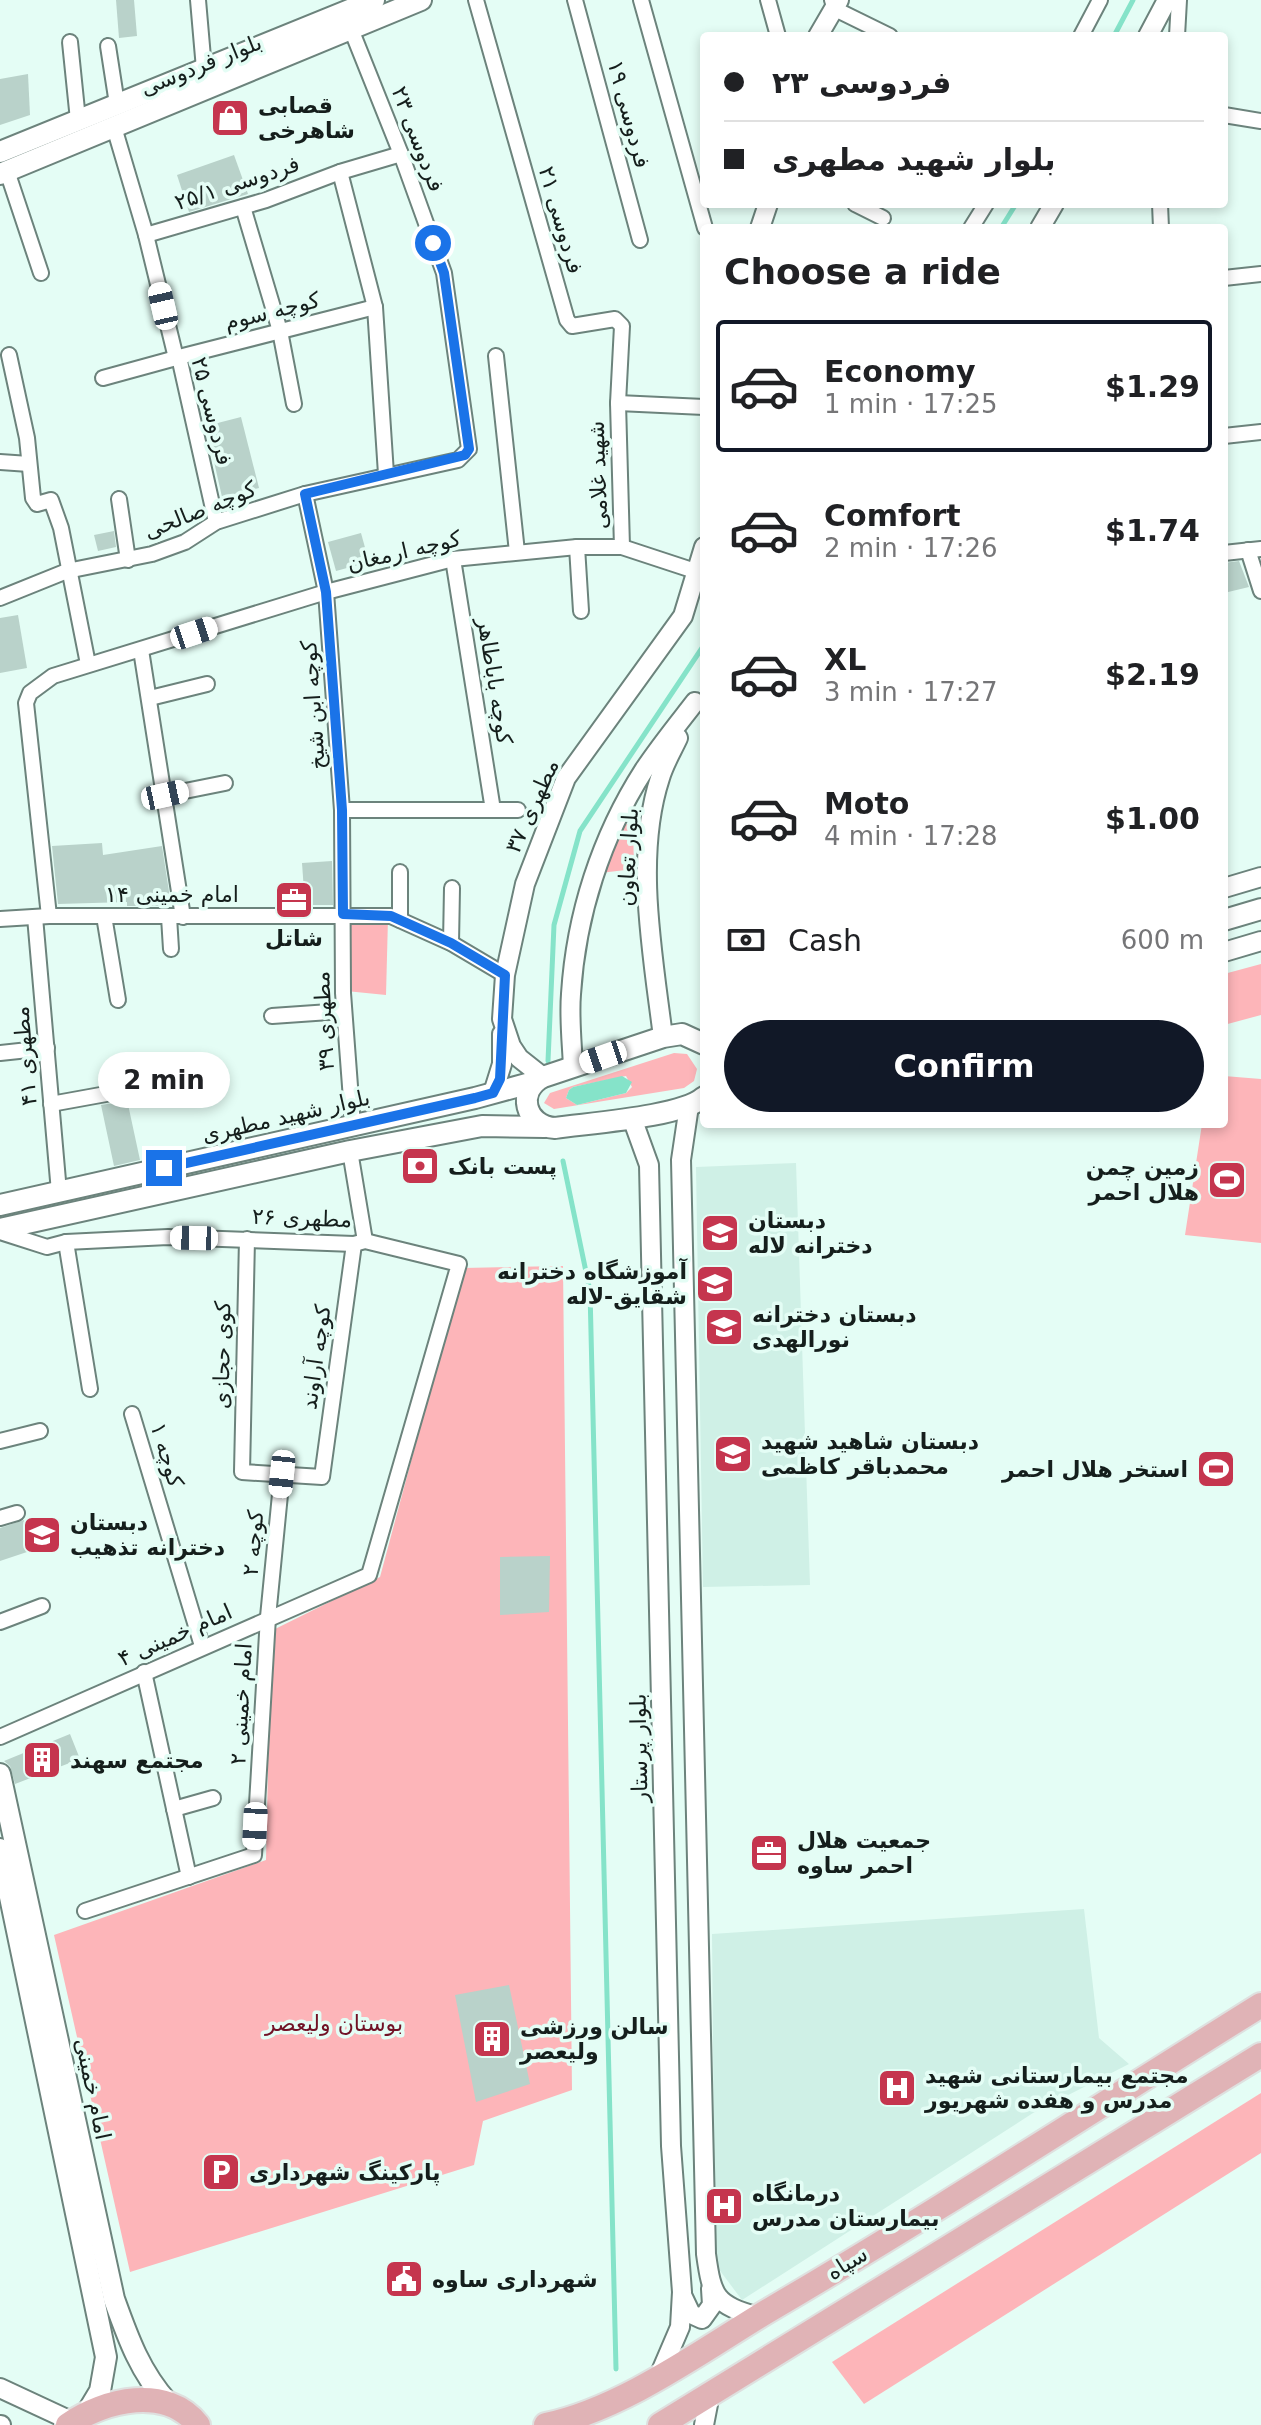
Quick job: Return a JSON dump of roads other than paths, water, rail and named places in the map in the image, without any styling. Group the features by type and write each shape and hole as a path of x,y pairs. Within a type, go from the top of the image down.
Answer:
{"main road":[{"name":"بلوار فردوسی","path":"2,166 114,127 374,0"},
{"name":"بلوار فردوسی","path":"2,166 78,120 204,69 347,13 421,0"},
{"path":"1228,919 1261,909"},
{"path":"663,1037 682,1034 700,1038"},
{"name":"بلوار شهید مطهری","path":"0,1205 493,1093 663,1037"},
{"path":"539,1079 527,1093 526,1107 533,1120 545,1127"},
{"path":"0,1230 350,1151 482,1126 545,1127 632,1118 697,1101"},
{"name":"امام خمینی","path":"0,1774 88,2223 106,2357 100,2391 75,2421"},
{"name":"امام خمینی","path":"0,1849 88,2223 134,2355 151,2384 168,2403"},
{"name":"سپاه","path":"546,2425 609,2401 659,2376 1261,2005"},
{"name":"سپاه","path":"660,2425 1261,2055"},
{"path":"75,2421 124,2402 147,2400 168,2403 185,2411 200,2424"}],"street":[{"path":"198,0 204,69"},
{"name":"فردوسی ۲۱","path":"476,0 567,320 572,326 615,319 622,326 618,403"},
{"name":"فردوسی ۱۹","path":"575,0 640,240"},
{"path":"641,0 704,224"},
{"path":"768,0 777,32"},
{"path":"1083,32 1100,0"},
{"path":"1150,32 1167,0"},
{"path":"1177,32 1179,0"},
{"path":"820,32 835,3 883,32"},
{"name":"فردوسی ۲۳","path":"347,13 444,273 469,449 465,455"},
{"path":"70,42 78,120"},
{"path":"108,46 117,104"},
{"path":"1228,116 1261,121"},
{"name":"فردوسی ۲۵","path":"114,127 178,358 216,522"},
{"name":"فردوسی ۲۵/۱","path":"146,235 243,207 401,154"},
{"path":"2,166 41,273"},
{"path":"340,172 375,307 386,474"},
{"path":"243,207 280,331 294,404"},
{"path":"863,208 883,218"},
{"path":"1228,278 1261,274"},
{"name":"کوچه سوم","path":"103,378 375,307"},
{"path":"9,355 27,438 33,498 37,504 51,500 61,528 86,664"},
{"path":"496,356 517,552"},
{"path":"618,403 700,407"},
{"name":"شهید غلامی","path":"618,403 622,547"},
{"path":"1228,436 1261,432"},
{"name":"کوچه صالحی","path":"0,598 67,571 128,560 185,542 216,522 305,494 458,460 465,455"},
{"path":"0,462 29,464"},
{"name":"کوچه ابن شیخ","path":"305,494 326,592 342,810 343,914"},
{"path":"119,499 128,560"},
{"path":"577,547 581,611"},
{"name":"کوچه ارمغان","path":"86,664 326,592 453,559 577,547 622,547 699,571"},
{"path":"1228,553 1254,550 1261,591"},
{"name":"کوچه باباطاهر","path":"453,559 493,810"},
{"name":"مطهری ۳۷","path":"539,1079 511,1046 502,1019 505,975 525,884 566,778 683,616 699,571"},
{"path":"141,650 165,795 176,917 171,949"},
{"name":"مطهری ۴۱","path":"59,1192 26,703 39,684 65,670 86,664"},
{"path":"150,698 207,684"},
{"path":"573,1067 570,996 577,940 588,890 612,829 644,771 700,695"},
{"name":"بلوار تعاون","path":"663,1037 648,911 650,819 660,776 700,695"},
{"path":"165,795 225,783"},
{"path":"342,810 518,810"},
{"path":"400,872 400,920"},
{"path":"1228,887 1261,877"},
{"path":"451,943 452,888"},
{"name":"مطهری ۳۹","path":"343,914 344,1011 353,1126"},
{"name":"امام خمینی ۱۴","path":"0,919 42,916 391,916 451,943 505,975"},
{"path":"104,916 118,1000"},
{"path":"1228,951 1261,941"},
{"path":"272,1016 344,1011"},
{"path":"493,1093 502,1064 502,1019"},
{"path":"0,1053 47,1048"},
{"path":"51,1104 117,1092"},
{"path":"682,2292 691,2314 702,2319 712,2305 706,2254 681,1160 697,1101"},
{"name":"بلوار پرستار","path":"632,1118 649,1165 671,2146 682,2292 680,2327 659,2376"},
{"name":"کوچه آراوند","path":"282,1474 322,1477 360,1242 350,1151"},
{"name":"مطهری ۲۶","path":"0,1230 47,1247 66,1242 168,1237 360,1242 459,1264 369,1575"},
{"name":"کوی حجازی","path":"247,1239 242,1472 282,1474"},
{"path":"66,1242 90,1389"},
{"name":"کوچه ۱","path":"132,1414 202,1646"},
{"path":"0,1441 40,1431"},
{"name":"کوچه ۲","path":"268,1617 282,1474"},
{"path":"0,1518 17,1513"},
{"name":"امام خمینی ۴","path":"0,1737 369,1575"},
{"path":"0,1622 42,1606"},
{"name":"امام خمینی ۲","path":"85,1911 254,1855 268,1617"},
{"path":"144,1672 189,1877"},
{"path":"174,1809 213,1798"},
{"path":"666,1926 699,1925"},
{"path":"711,2289 725,2304 759,2317"},
{"path":"0,2388 75,2421"},
{"path":"704,2425 710,2394"}],"waterway":[{"path":"1116,32 1133,0"},
{"path":"1004,224 1014,208"},
{"path":"548,1061 554,925 580,831 700,651"},
{"path":"563,1161 590,1291 616,2369"}],"place":[{"name":"قصابی شاهرخی","path":"230,118"},
{"name":"شاتل","path":"294,900"},
{"name":"پست بانک","path":"420,1166"},
{"name":"زمین چمن هلال احمر","path":"1227,1180"},
{"name":"دبستان دخترانه لاله","path":"720,1233"},
{"name":"آموزشگاه دخترانه شقایق-لاله","path":"715,1284"},
{"name":"دبستان دخترانه نورالهدی","path":"724,1327"},
{"name":"دبستان شاهید شهید محمدباقر کاظمی","path":"733,1454"},
{"name":"استخر هلال احمر","path":"1216,1469"},
{"name":"دبستان دخترانه تذهیب","path":"42,1535"},
{"name":"مجتمع سهند","path":"42,1760"},
{"name":"جمعیت هلال احمر ساوه","path":"769,1853"},
{"name":"سالن ورزشی ولیعصر","path":"492,2039"},
{"name":"مجتمع بیمارستانی شهید مدرس و هفده شهریور","path":"897,2088"},
{"name":"پارکینگ شهرداری","path":"221,2172"},
{"name":"درمانگاه بیمارستان مدرس","path":"724,2206"},
{"name":"شهرداری ساوه","path":"404,2279"}],"park label":[{"name":"بوستان ولیعصر","path":"334,2023"}]}
